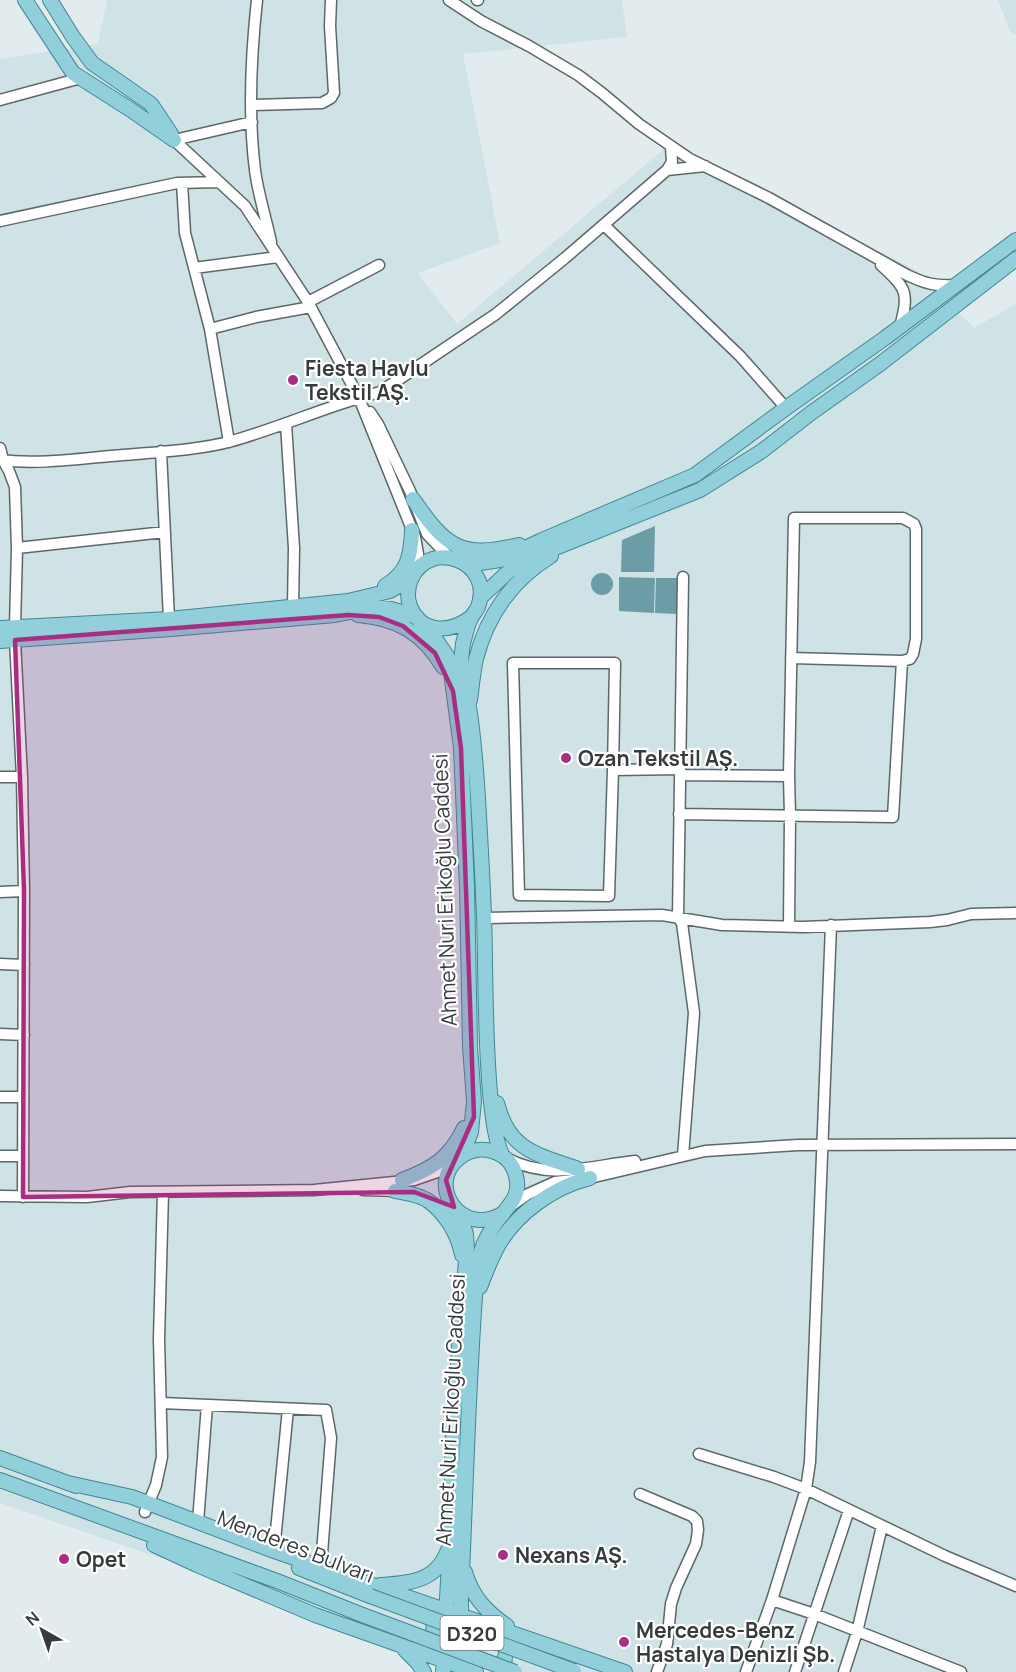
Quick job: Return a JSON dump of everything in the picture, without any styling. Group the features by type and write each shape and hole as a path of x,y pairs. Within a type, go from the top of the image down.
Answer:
{"main road":[{"path":"25,0 77,76 174,140"},
{"path":"50,0 92,63 151,104 174,140"},
{"path":"0,641 15,634 293,607 365,597 390,591 414,574 423,564 434,558 490,562 500,560 695,475 1016,240"},
{"path":"480,598 520,562 699,490 762,452 1016,259"},
{"path":"985,282 1016,268"},
{"path":"413,499 435,530 454,545 473,550 494,551 542,540"},
{"path":"365,597 391,583 405,568 411,550 412,530"},
{"path":"469,705 481,644 488,626 508,592 528,571 572,543"},
{"path":"0,628 15,634 171,629 335,615 374,607 391,609 437,629 449,629 461,626 470,618 477,609 480,598 480,585 475,574 468,565 455,560"},
{"path":"414,574 409,583 408,595 411,607 422,621"},
{"path":"335,615 379,617 403,626 435,653 453,692"},
{"name":"Ahmet Nuri Erikoğlu Caddesi","path":"470,618 463,646 462,681 469,705 475,749 485,918 487,1069 494,1131 504,1157"},
{"name":"Ahmet Nuri Erikoğlu Caddesi","path":"422,621 447,656 452,675 461,748 467,887 470,1047 474,1101 471,1132 464,1150 456,1160"},
{"path":"487,1069 498,1110 515,1140 534,1153 578,1169"},
{"path":"465,1271 459,1242 440,1212 426,1200 398,1186 426,1170 449,1152 460,1138 474,1101"},
{"path":"479,1149 491,1150 504,1157 513,1167 518,1186 507,1210 496,1218 480,1220 465,1216 456,1210 446,1190 446,1180 456,1160 468,1152 479,1149"},
{"path":"475,1300 500,1243 514,1224 531,1208 555,1191 590,1178"},
{"name":"Ahmet Nuri Erikoğlu Caddesi","path":"444,1667 453,1425 466,1234 456,1210"},
{"name":"Ahmet Nuri Erikoğlu Caddesi","path":"467,1671 461,1615 468,1406 478,1261 495,1224 507,1210"},
{"path":"0,1458 68,1483 132,1497 147,1508 198,1522 321,1566 372,1591 420,1601 625,1672"},
{"name":"Menderes Bulvarı","path":"0,1480 277,1581 515,1672"},
{"name":"Menderes Bulvarı","path":"147,1508 282,1561 372,1591 576,1671"},
{"path":"133,1530 157,1547 197,1565 315,1615 412,1649 421,1646 434,1632 434,1622 429,1610 420,1601"},
{"path":"372,1591 424,1578 440,1565 449,1545"},
{"path":"463,1566 470,1588 478,1602 516,1633"},
{"path":"506,1672 504,1658 507,1651 514,1643 532,1639"},
{"path":"398,1645 444,1667 467,1671"},
{"path":"398,1645 409,1653 424,1672"}],"street":[{"path":"257,0 252,105 255,171 275,252"},
{"path":"252,105 322,103 332,98 334,93 330,26 331,0"},
{"path":"449,0 481,21 578,75 671,147 925,283 937,286 956,285"},
{"path":"0,100 77,76"},
{"path":"174,140 252,122"},
{"path":"174,140 245,206 309,304 359,398 412,530 418,549 414,574"},
{"path":"2,460 25,462 161,451 229,442 380,392 496,314 565,258 667,170 672,162 671,147"},
{"path":"667,170 706,166"},
{"path":"0,221 182,183 219,182"},
{"path":"182,183 185,234 210,329 229,442"},
{"path":"604,225 740,356 786,408"},
{"path":"194,268 275,252"},
{"path":"867,253 904,289 904,311 900,327"},
{"path":"210,329 309,304 379,265"},
{"path":"359,398 378,424 427,534 455,560"},
{"path":"286,424 294,548 293,607"},
{"path":"0,448 2,460 15,487 15,634 22,777 24,891 23,1197"},
{"path":"161,451 169,619"},
{"path":"789,926 789,776 791,657 794,518 903,518 914,524 916,528 916,639 910,659 902,661 791,657"},
{"path":"16,548 165,532"},
{"path":"683,578 678,918 682,923 693,1014 683,1156"},
{"path":"679,814 893,817 902,661"},
{"path":"609,896 519,895 513,663 615,663 609,917"},
{"path":"614,770 789,776"},
{"path":"0,777 22,777"},
{"path":"0,892 24,891"},
{"path":"485,918 662,915 722,925 789,926 948,921 971,914 1016,913"},
{"path":"746,1672 772,1600 806,1489 810,1462 831,925"},
{"path":"0,964 24,965"},
{"path":"0,1034 24,1035"},
{"path":"0,1097 23,1097"},
{"path":"507,1210 528,1194 555,1182 590,1178 705,1151 822,1145 1016,1144"},
{"path":"0,1156 23,1156"},
{"path":"504,1157 521,1166 538,1170 578,1169 683,1156"},
{"path":"0,1196 87,1197 130,1192 314,1190 398,1186 446,1168 456,1160"},
{"path":"398,1186 423,1194 456,1210"},
{"path":"147,1508 156,1485 162,1456 159,1339 163,1192"},
{"path":"161,1403 326,1410 331,1438 321,1566"},
{"path":"198,1522 207,1405"},
{"path":"274,1551 288,1409"},
{"path":"699,1454 774,1476 806,1489 945,1556 1016,1586"},
{"path":"640,1494 692,1516 697,1521 698,1530 696,1545 671,1604 667,1644 657,1672"},
{"path":"795,1672 849,1510"},
{"path":"844,1672 857,1632 882,1526"},
{"path":"772,1600 814,1614 961,1672"}],"highlighted area":[{"path":"348,615 379,617 403,626 435,653 453,691 461,748 474,1117 446,1180 454,1207 414,1192 23,1197 24,891 15,640"}],"shaded area":[{"path":"107,0 622,0 627,37 463,54 500,243 418,273 457,324 670,144 918,271 974,328 1016,304 1016,1672 492,1672 0,1503 0,59 98,44"},
{"path":"998,0 1016,0 1016,35 1010,31"}],"water":[{"path":"655,526 654,572 621,572 622,540"},
{"path":"602,573 610,576 613,584 610,592 602,595 594,592 591,584 594,576"},
{"path":"619,577 655,578 654,613 619,611"},
{"path":"656,578 678,578 678,614 655,613"}],"place":[{"name":"Fiesta Havlu Tekstil AŞ.","path":"293,380"},
{"name":"Ozan Tekstil AŞ.","path":"566,758"},
{"name":"Nexans AŞ.","path":"503,1555"},
{"name":"Opet","path":"64,1559"},
{"name":"Mercedes-Benz Hastalya Denizli Şb.","path":"624,1642"}]}
